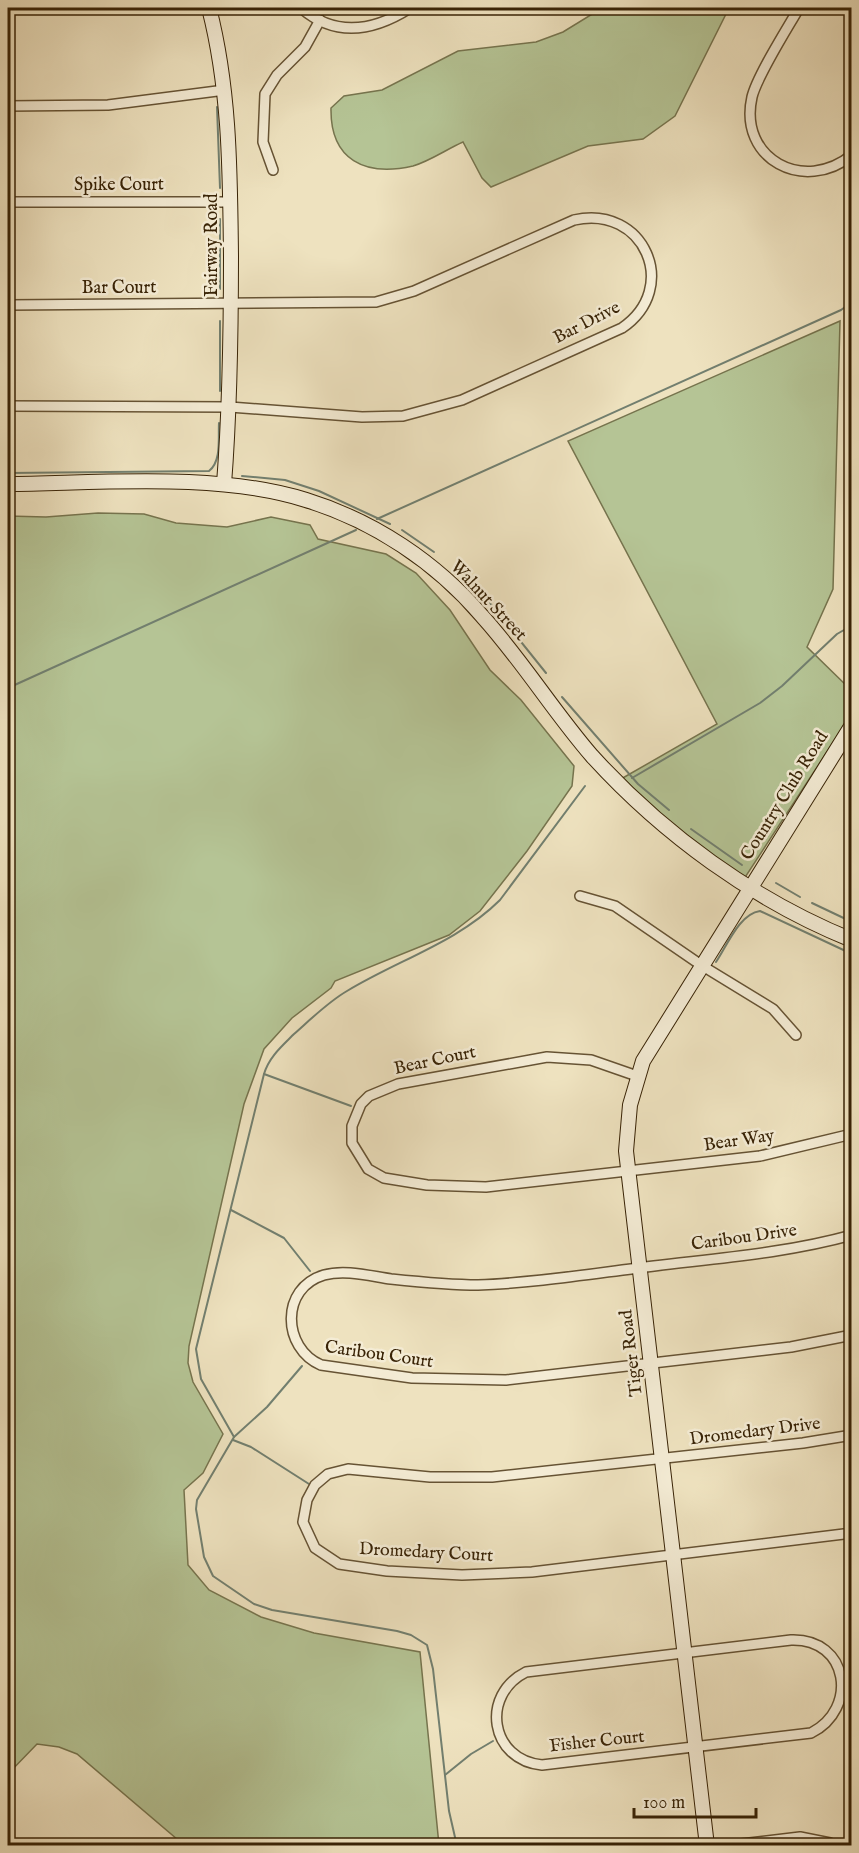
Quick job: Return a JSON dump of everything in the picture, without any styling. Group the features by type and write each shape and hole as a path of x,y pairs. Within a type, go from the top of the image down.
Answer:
{"street":[{"path":"8,9 87,8"},
{"name":"Fairway Road","path":"209,8 225,90 230,201 230,406 224,484"},
{"path":"302,8 320,21 345,28 363,29 389,21 410,8"},
{"path":"799,8 753,92 750,110 754,134 772,159 799,171 828,170 852,155"},
{"path":"273,170 263,142 265,94 277,75 305,47 320,21"},
{"path":"8,106 108,105 225,90"},
{"name":"Spike Court","path":"8,202 230,201"},
{"name":"Bar Drive","path":"230,406 382,417 443,407 622,328 633,319 646,301 651,272 644,246 631,231 607,219 587,217 574,220 389,300 365,303 231,303"},
{"name":"Bar Court","path":"8,305 231,303"},
{"path":"8,406 230,406"},
{"name":"Walnut Street","path":"8,483 224,484 276,492 338,512 387,536 432,567 483,616 572,731 613,778 677,836 750,887 852,940"},
{"name":"Country Club Road","path":"750,887 852,725"},
{"name":"Tiger Road","path":"707,1845 629,1172 627,1128 637,1076 643,1061 750,887"},
{"path":"580,896 615,906 701,965 773,1009 796,1035"},
{"name":"Bear Court","path":"629,1172 486,1187 418,1184 384,1179 368,1169 356,1154 351,1132 358,1109 369,1096 409,1081 552,1057 591,1060 637,1076"},
{"name":"Bear Way","path":"629,1172 760,1156 852,1134"},
{"name":"Caribou Drive","path":"640,1268 776,1251 852,1235"},
{"name":"Caribou Court","path":"640,1268 477,1285 415,1282 345,1273 326,1274 312,1280 300,1291 291,1311 291,1329 301,1351 321,1365 412,1378 506,1380 651,1363"},
{"path":"651,1363 791,1347 852,1335"},
{"name":"Dromedary Drive","path":"662,1460 852,1435"},
{"name":"Dromedary Court","path":"662,1460 492,1477 430,1477 356,1469 340,1471 328,1474 315,1485 307,1500 303,1522 312,1544 324,1556 339,1564 387,1571 504,1574 674,1556"},
{"path":"674,1556 852,1533"},
{"name":"Fisher Court","path":"802,1640 819,1646 836,1662 843,1681 838,1709 827,1724 811,1733 696,1748 535,1765 516,1756 506,1746 496,1720 497,1705 503,1691 513,1680 526,1672 685,1653 802,1640"},
{"path":"724,1845 800,1837 830,1843"}],"green space":[{"path":"602,8 729,8 675,116 643,139 588,146 491,187 482,178 463,142 413,166 380,169 354,161 337,141 332,126 331,108 344,96 382,90 458,51 536,42 563,32"},
{"path":"840,321 833,589 807,647 851,690 851,715 744,879 668,822 621,779 717,724 568,441"},
{"path":"98,513 144,514 176,523 227,527 271,517 310,525 318,539 386,554 416,573 450,610 490,670 521,700 574,766 572,786 527,851 480,911 449,935 335,981 331,988 292,1018 264,1049 244,1104 189,1346 188,1363 193,1382 223,1434 203,1473 184,1490 188,1565 209,1590 261,1617 314,1633 420,1652 439,1845 184,1845 77,1754 59,1747 37,1744 8,1774 8,692 13,688 8,628 8,516 46,517"}],"waterway":[{"path":"217,107 220,188"},
{"path":"220,219 220,289"},
{"path":"377,519 841,310 852,302"},
{"path":"220,321 220,391"},
{"path":"8,473 209,471 218,455 219,423"},
{"path":"242,476 285,480 319,491 390,524"},
{"path":"8,688 356,530"},
{"path":"402,530 434,552"},
{"path":"456,570 481,592 546,673"},
{"path":"632,778 760,703 782,686 837,634 844,630 852,631"},
{"path":"562,697 638,784 669,810"},
{"path":"457,1846 449,1811 433,1669 427,1645 411,1635 397,1631 272,1610 254,1604 213,1576 204,1557 196,1509 197,1500 234,1437 201,1379 196,1349 264,1074 273,1057 294,1034 340,995 447,939 483,915 500,900 585,786"},
{"path":"691,829 742,865"},
{"path":"776,883 800,897"},
{"path":"812,903 852,922"},
{"path":"716,962 740,924 753,913 760,911 852,954"},
{"path":"264,1074 351,1106"},
{"path":"231,1210 284,1238 310,1271"},
{"path":"234,1437 267,1407 302,1366"},
{"path":"233,1440 251,1447 309,1484"},
{"path":"445,1775 471,1754 493,1741"}]}
